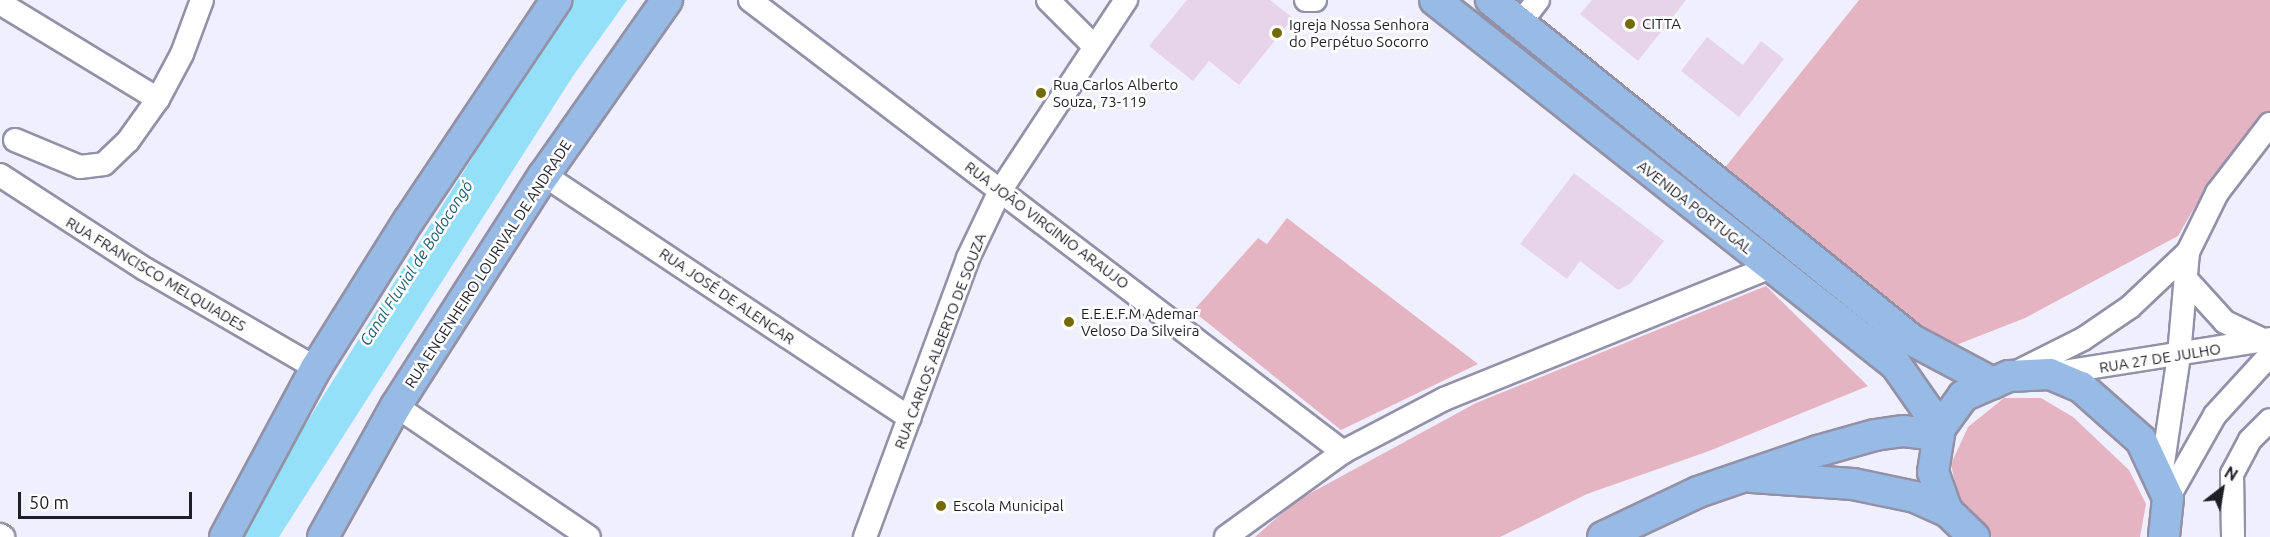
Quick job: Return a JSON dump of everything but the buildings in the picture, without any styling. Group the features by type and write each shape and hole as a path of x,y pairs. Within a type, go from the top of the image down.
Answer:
{"main road":[{"path":"225,537 316,368 409,220 556,0"},
{"name":"RUA ENGENHEIRO LOURIVAL DE ANDRADE","path":"323,537 396,406 544,175 667,0"},
{"name":"AVENIDA PORTUGAL","path":"1435,0 1887,357 1910,381 1939,431"},
{"name":"AVENIDA PORTUGAL","path":"1491,0 1529,12 1827,275 1912,340 2001,379"},
{"path":"1947,511 1932,472 1939,431 1963,396 2001,379 2050,374 2081,387 2113,410 2141,440 2168,514"},
{"path":"1603,537 1737,476 1875,435 1904,431 1939,431"},
{"path":"1737,476 1853,484 1915,497 1947,511 1974,537"}],"street":[{"path":"15,140 80,167 98,169 128,141 158,99 182,54 202,0"},
{"name":"RUA JOÃO VIRGINIO ARAUJO","path":"750,0 1343,452"},
{"path":"1048,0 1094,46"},
{"name":"RUA CARLOS ALBERTO DE SOUZA","path":"865,537 968,258 1000,191 1126,0"},
{"path":"1306,0 1316,0"},
{"path":"0,3 158,99"},
{"path":"2001,379 2083,339 2130,307 2188,252 2217,193 2270,124"},
{"name":"RUA FRANCISCO MELQUIADES","path":"0,175 145,269 316,368"},
{"name":"RUA JOSÉ DE ALENCAR","path":"544,175 910,418"},
{"path":"2168,514 2188,252"},
{"path":"1226,537 1343,452 1444,399 1771,267"},
{"path":"2168,514 2211,422 2268,345 2224,322 2186,278"},
{"name":"RUA 27 DE JULHO","path":"2050,374 2179,355 2268,345"},
{"path":"396,406 589,537"},
{"path":"2233,537 2232,474 2250,440 2270,420"}],"shaded area":[{"path":"1859,0 2270,0 2270,114 2246,134 2208,184 2178,236 2025,318 1946,349 1719,175"},
{"path":"1287,218 1478,364 1341,430 1193,311 1258,238 1267,244"},
{"path":"1766,286 1868,386 1709,451 1587,494 1500,537 1255,537 1296,501 1476,403"},
{"path":"2004,398 2041,398 2073,417 2129,470 2146,504 2140,537 1992,537 1976,525 1960,505 1951,464 1968,427"}],"water":[{"name":"Canal Fluvial de Bodocongó","path":"571,0 627,0 573,76 279,537 235,537"}],"place":[{"name":"CITTA","path":"1630,24"},
{"name":"Igreja Nossa Senhora do Perpétuo Socorro","path":"1277,33"},
{"name":"Rua Carlos Alberto Souza, 73-119","path":"1041,93"},
{"name":"E.E.E.F.M Ademar Veloso Da Silveira","path":"1069,322"},
{"name":"Escola Municipal","path":"941,506"}]}
